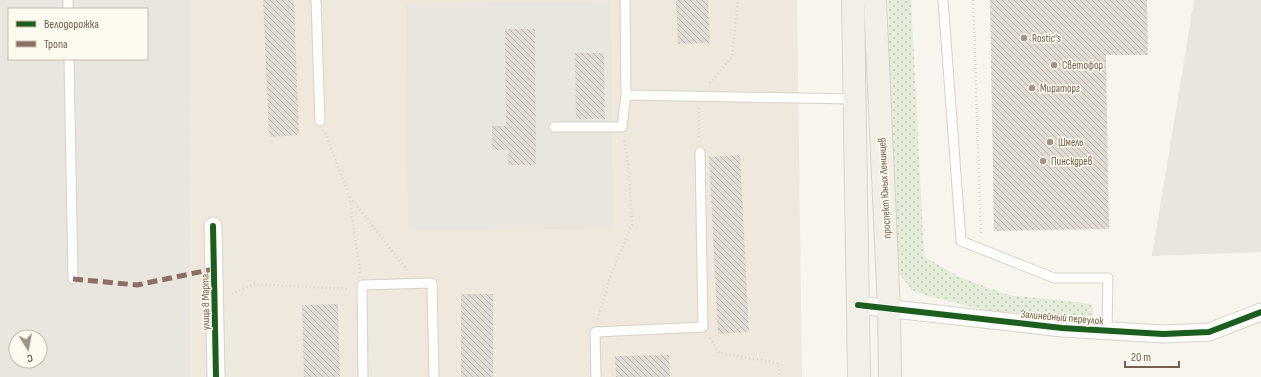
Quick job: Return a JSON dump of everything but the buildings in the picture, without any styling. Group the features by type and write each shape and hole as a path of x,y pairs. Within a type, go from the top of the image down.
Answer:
{"main road":[{"path":"853,0 859,377"},
{"name":"проспект Юных Ленинцев","path":"875,0 889,309 890,377"}],"street":[{"name":"улица 8 Марта","path":"214,226 216,377"},
{"name":"Залинейный переулок","path":"858,305 1062,328 1163,334 1209,332 1261,312"}],"lane":[{"path":"316,0 320,121"},
{"path":"554,127 622,126 626,96 625,0"},
{"path":"943,0 961,241 1054,278 1108,278 1107,330"},
{"path":"69,60 72,279"},
{"path":"626,96 855,99"},
{"path":"596,377 595,332 703,327 700,152"},
{"path":"364,377 362,288 432,283 434,377"}],"path":[{"path":"700,152 699,97 732,57 738,0"},
{"path":"973,0 982,249"},
{"path":"215,302 254,284 362,288 349,195 320,121"},
{"path":"595,332 608,280 632,224 629,172 622,126"},
{"path":"349,195 417,283"},
{"path":"703,327 719,353 778,363 779,377"}],"shaded area":[{"path":"0,0 191,0 190,377 0,377"},
{"path":"190,0 797,0 802,377 187,377"},
{"path":"1194,0 1261,0 1261,252 1152,256"},
{"path":"611,1 613,228 408,231 406,3"}],"green space":[{"path":"888,0 911,0 924,256 957,276 1008,295 1092,304 1093,316 992,312 928,296 912,290 893,266"}],"marked path":[{"path":"73,279 137,285 214,269"}],"cycle path":[{"path":"213,226 216,377"},
{"path":"858,305 1062,328 1163,334 1209,332 1261,312"}],"place":[{"name":"Rostic's","path":"1024,38"},
{"name":"Светофор","path":"1054,65"},
{"name":"Мираторг","path":"1032,88"},
{"name":"Шмель","path":"1050,142"},
{"name":"Пинскдрев","path":"1043,161"}]}
